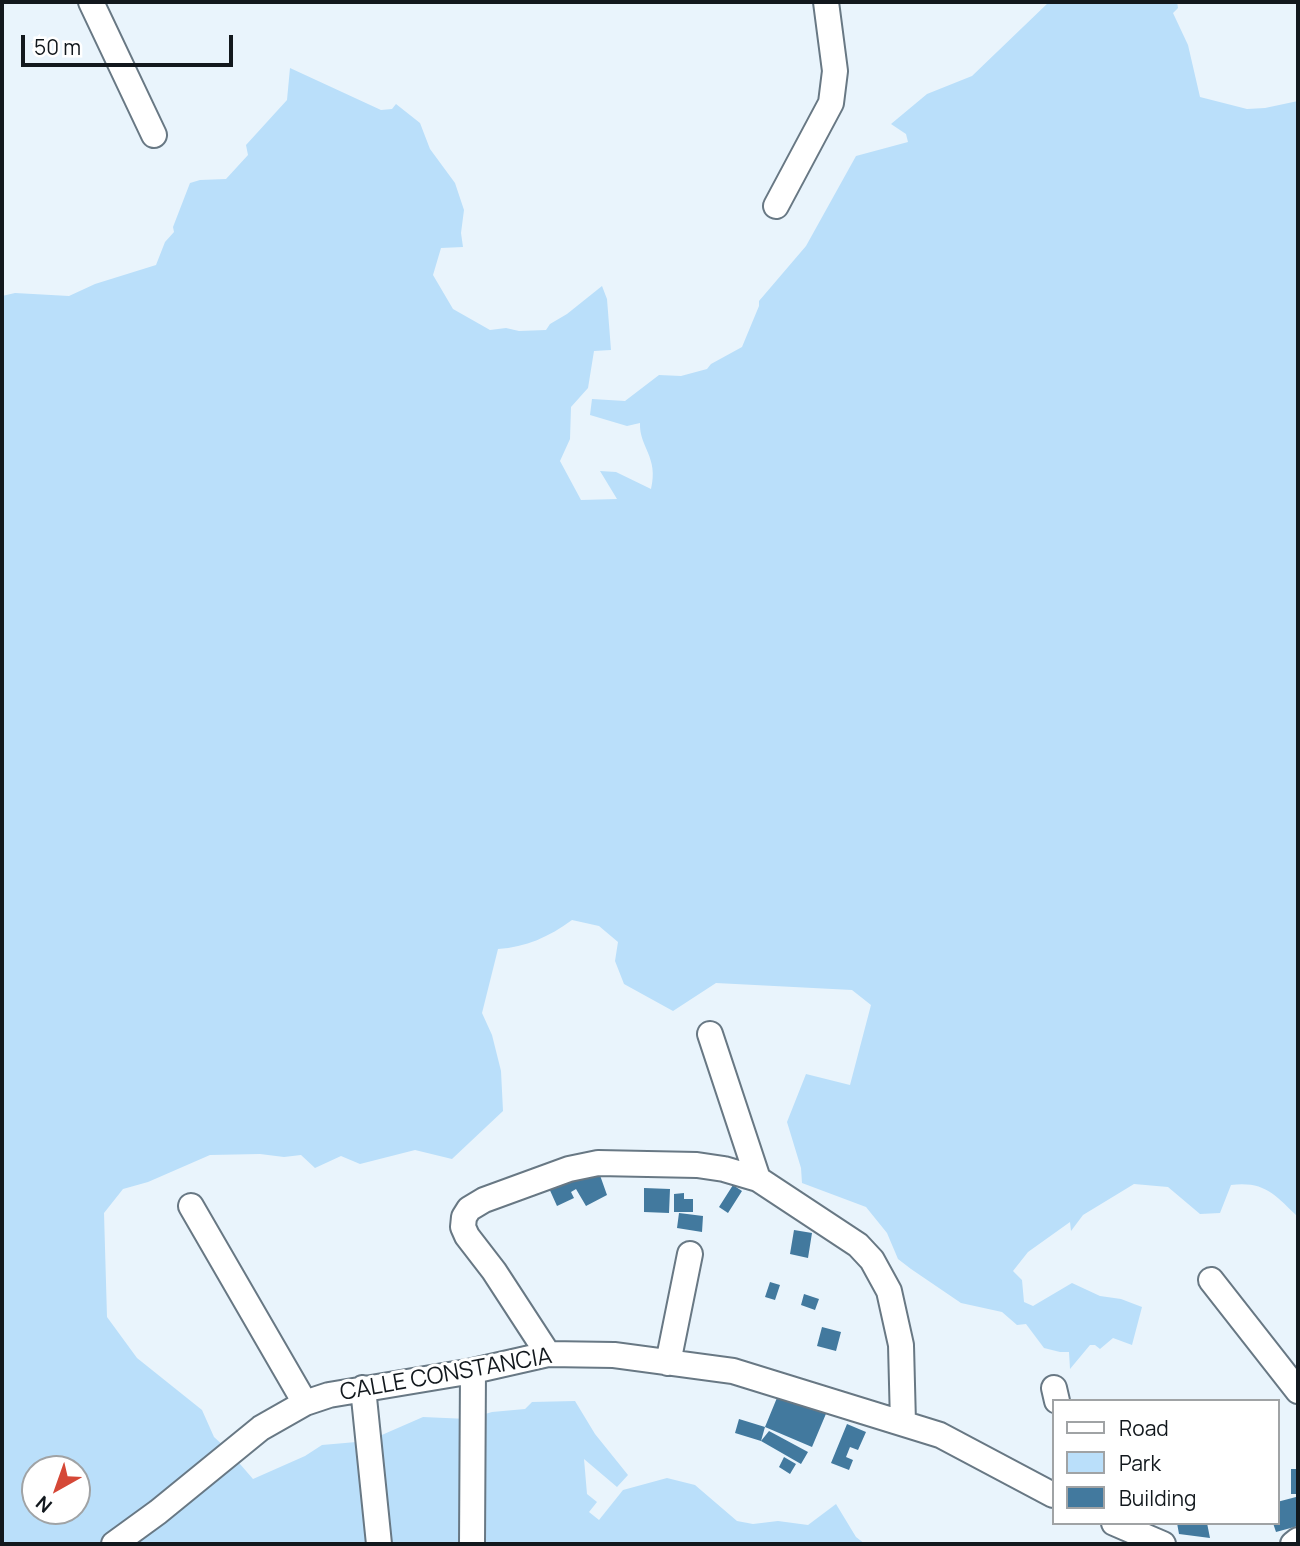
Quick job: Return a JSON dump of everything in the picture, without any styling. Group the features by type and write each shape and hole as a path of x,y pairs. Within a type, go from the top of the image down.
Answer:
{"street":[{"path":"91,2 154,135"},
{"path":"776,206 831,103 835,71 826,2"},
{"path":"710,1034 758,1180"},
{"path":"548,1354 494,1271 467,1236 463,1227 464,1217 475,1204 569,1169 598,1163 697,1165 724,1169 758,1180 858,1245 872,1260 889,1291 901,1345 902,1423"},
{"path":"191,1206 305,1403"},
{"path":"668,1363 690,1254"},
{"path":"1211,1280 1298,1391"},
{"name":"CALLE CONSTANCIA","path":"114,1544 158,1512 261,1428 305,1403 363,1388 473,1371 548,1354 614,1355 733,1371 940,1435 1052,1493"},
{"path":"472,1544 473,1371"},
{"path":"363,1388 379,1544"},
{"path":"1119,1525 1163,1544"},
{"path":"1293,1544 1298,1540"}],"green space":[{"path":"1049,2 1177,2 1178,8 1173,13 1188,45 1200,97 1247,109 1298,101 1298,1217 1269,1191 1253,1185 1231,1185 1220,1213 1200,1214 1168,1187 1134,1184 1083,1215 1071,1231 1070,1222 1028,1252 1013,1271 1022,1280 1024,1302 1033,1306 1072,1283 1100,1296 1121,1299 1142,1307 1132,1345 1113,1338 1100,1349 1090,1345 1070,1369 1069,1352 1044,1348 1026,1324 1017,1325 1002,1312 961,1303 898,1259 887,1233 866,1207 802,1183 801,1168 787,1122 806,1074 850,1085 871,1005 852,990 716,983 673,1011 624,984 615,961 618,942 599,926 572,920 537,940 498,949 482,1013 492,1035 501,1071 503,1111 452,1159 415,1150 360,1164 341,1156 315,1168 301,1155 210,1155 148,1182 123,1189 104,1213 107,1317 137,1358 202,1410 214,1437 253,1479 305,1456 322,1445 368,1441 423,1417 468,1419 492,1412 525,1409 532,1402 575,1401 595,1434 628,1475 617,1487 584,1459 587,1494 597,1502 589,1512 599,1520 623,1490 667,1478 695,1485 737,1521 753,1524 778,1521 808,1525 836,1504 856,1537 865,1544 2,1544 2,296 15,293 69,296 95,284 156,265 165,242 174,232 173,227 190,183 226,179 248,155 246,145 287,100 290,68 381,110 392,109 396,104 420,123 430,149 455,183 464,210 461,233 463,247 441,248 433,275 453,309 490,330 546,330 550,324 602,286 607,299 611,350 594,351 588,388 571,407 570,439 560,461 581,500 617,499 600,471 616,472 651,489 651,460 642,439 640,423 627,426 590,415 592,399 625,401 659,375 681,376 707,369 711,364 742,347 759,301 806,246 856,156 908,142 906,134 891,124 927,94 972,76"}],"building":[{"path":"596,1164 607,1195 586,1206 576,1189 571,1192 574,1198 557,1206 548,1186"},
{"path":"733,1185 742,1191 728,1213 719,1207"},
{"path":"644,1188 670,1189 669,1213 644,1212"},
{"path":"684,1193 684,1199 693,1199 693,1212 674,1212 674,1194"},
{"path":"679,1213 703,1216 702,1232 677,1228"},
{"path":"794,1230 812,1233 808,1258 790,1254"},
{"path":"770,1282 780,1285 775,1300 765,1297"},
{"path":"804,1294 819,1299 815,1310 801,1305"},
{"path":"822,1327 841,1332 836,1351 817,1346"},
{"path":"781,1388 828,1409 812,1447 765,1427"},
{"path":"739,1419 765,1427 761,1441 735,1433"},
{"path":"847,1424 866,1432 858,1450 850,1447 846,1457 853,1460 849,1470 831,1463"},
{"path":"769,1431 808,1452 801,1464 761,1441"},
{"path":"784,1457 796,1464 790,1474 779,1467"},
{"path":"1291,1469 1298,1469 1298,1494 1291,1494"},
{"path":"1296,1497 1298,1526 1276,1532 1274,1525 1279,1525 1279,1501"},
{"path":"1177,1525 1207,1525 1210,1538 1179,1534"}]}
